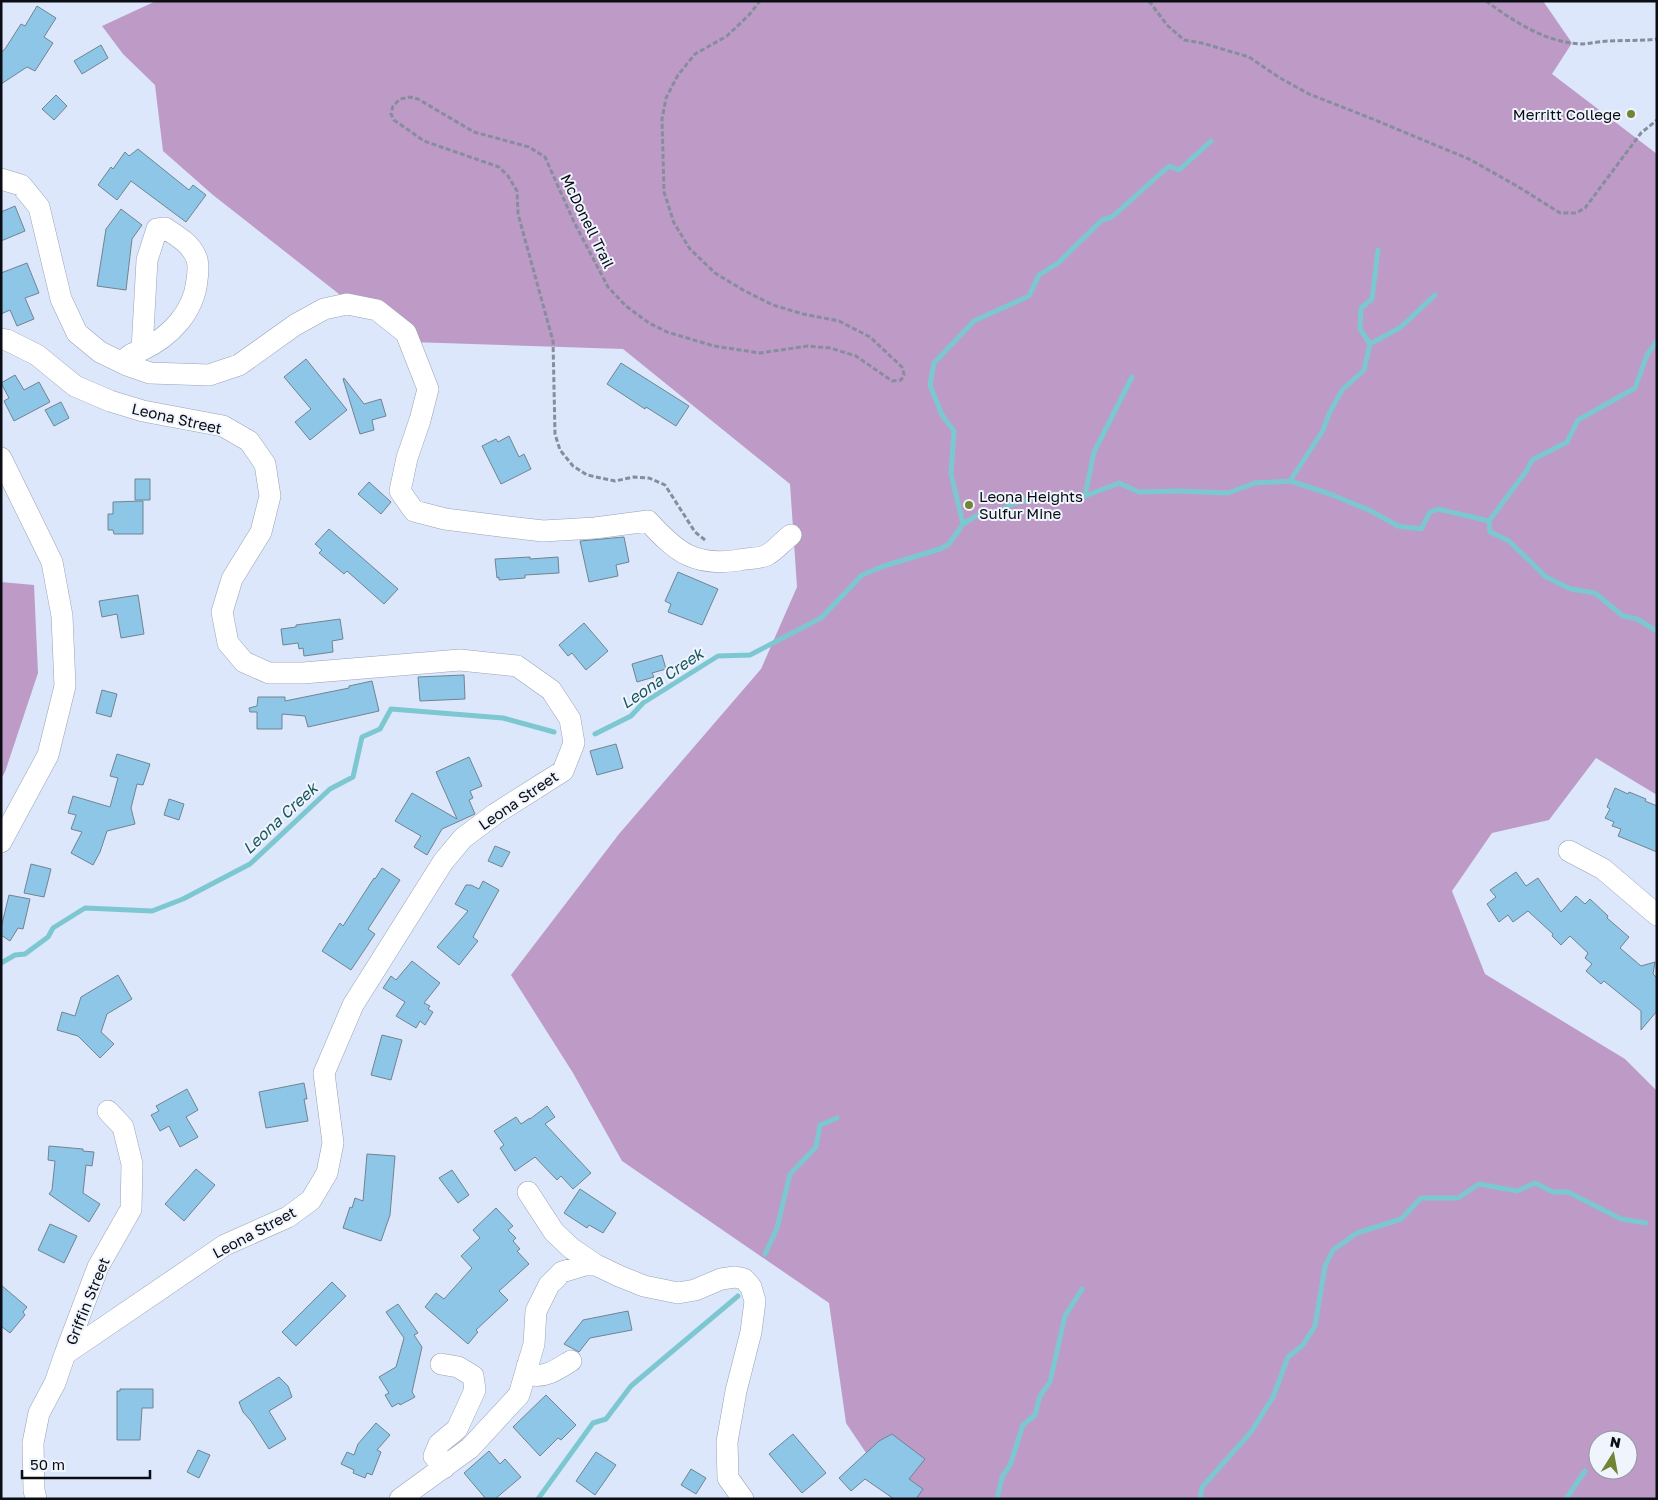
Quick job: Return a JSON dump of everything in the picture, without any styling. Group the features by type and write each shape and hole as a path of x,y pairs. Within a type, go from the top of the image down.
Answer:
{"street":[{"path":"1,178 21,185 39,207 61,300 77,333 100,352 121,362 150,373 209,375 239,365 295,325 324,309 347,304 377,310 406,333 428,388 420,420 407,458 400,491 414,511 445,519 543,531 648,522 684,554 700,561 724,562 766,555 791,535"},
{"path":"121,362 132,354 142,350 164,338 184,317 196,294 197,258 184,240 165,228 157,229 147,260 142,350"},
{"name":"Leona Street","path":"1,339 7,340 37,355 75,386 110,401 143,411 223,426 249,441 264,464 270,496 261,532 232,579 222,612 228,643 244,662 269,673 303,673 460,660 517,666 551,690 570,719 574,744 563,771 495,814 463,838 443,862 353,1005 324,1073 333,1143 327,1173 311,1200 288,1216 225,1245 66,1354"},
{"path":"1,458 52,562 62,616 65,686 48,756 1,842"},
{"path":"1569,851 1603,869 1657,915"},
{"name":"Griffin Street","path":"66,1354 98,1267 131,1209 132,1164 123,1127 108,1111"},
{"path":"528,1192 554,1232 596,1265 619,1276 644,1286 678,1293 695,1290 721,1278 735,1277 744,1279 751,1287 756,1301 727,1442 728,1478 743,1499"},
{"path":"400,1499 470,1448 519,1395 534,1344 536,1311 549,1285 562,1272 585,1265 596,1265"},
{"path":"36,1499 34,1490 33,1443 39,1413 55,1383 66,1354"},
{"path":"527,1366 532,1375 539,1376 556,1370 571,1361"},
{"path":"441,1364 458,1367 473,1376 475,1390 456,1429 439,1444 434,1456 444,1468"}],"path":[{"name":"McDonell Trail","path":"711,542 695,532 665,485 650,478 634,476 615,481 587,475 573,466 560,450 555,434 553,341 518,214 517,191 508,176 499,167 424,141 394,120 392,114 393,106 400,99 410,97 418,99 474,132 529,146 545,157 574,222 608,287 626,306 649,323 668,332 714,346 760,353 808,346 830,348 856,356 892,381 901,380 904,375 902,367 870,337 839,320 803,314 773,305 715,273 690,249 674,223 664,192 662,119 666,98 678,75 695,54 727,36 749,15 760,1"},
{"path":"1150,1 1167,25 1184,40 1249,57 1280,78 1309,94 1469,159 1560,213 1576,213 1584,208 1641,133 1657,120"},
{"path":"1486,1 1506,16 1531,30 1557,40 1580,44 1597,41 1657,39"}],"shaded area":[{"path":"156,1 1543,1 1572,43 1552,74 1657,154 1657,795 1596,758 1549,820 1492,833 1452,891 1485,974 1625,1059 1657,1091 1657,1499 897,1499 846,1423 829,1303 622,1161 573,1073 511,975 619,834 761,669 797,587 790,484 623,349 411,342 353,305 213,195 163,151 155,85 123,54 102,26"},
{"path":"1,582 34,585 38,673 1,779"}],"building":[{"path":"37,6 56,18 44,37 53,43 35,71 27,67 1,84 1,52 5,49 21,24 25,26"},
{"path":"101,45 108,58 82,74 74,61"},
{"path":"56,95 67,106 54,120 42,109"},
{"path":"138,149 189,190 193,185 206,195 186,222 131,181 117,200 98,185 125,152 129,156"},
{"path":"15,206 25,231 1,241 1,212"},
{"path":"121,209 142,225 132,239 126,290 97,286 106,229"},
{"path":"27,263 39,293 25,298 34,319 17,326 10,310 1,314 1,273"},
{"path":"306,359 347,410 310,440 295,422 311,409 284,377"},
{"path":"621,363 689,406 676,426 646,407 645,409 607,384"},
{"path":"15,375 24,390 39,382 50,402 14,421 4,401 9,398 1,383"},
{"path":"344,378 364,404 381,399 386,416 372,420 374,430 360,434"},
{"path":"61,402 69,418 54,426 45,410"},
{"path":"509,436 519,457 524,454 531,469 501,484 482,446 496,439 498,442"},
{"path":"135,479 150,479 150,500 135,500"},
{"path":"369,482 391,502 381,514 358,494"},
{"path":"143,501 143,534 114,534 113,530 108,530 108,514 113,514 113,502"},
{"path":"329,529 398,589 384,604 347,571 344,574 319,553 322,550 315,544"},
{"path":"624,537 629,562 616,565 618,576 589,582 580,541"},
{"path":"530,557 530,559 558,557 559,573 525,575 525,578 499,580 499,577 497,578 495,559"},
{"path":"678,572 718,589 702,625 668,612 671,604 665,601"},
{"path":"138,595 144,634 121,638 117,614 102,617 99,601"},
{"path":"340,619 343,639 332,641 333,652 304,656 303,648 299,649 298,643 283,645 281,629"},
{"path":"584,623 608,651 586,670 572,653 568,656 559,645"},
{"path":"662,655 666,669 652,673 654,677 637,682 632,664"},
{"path":"464,675 465,699 420,701 418,677"},
{"path":"372,681 379,711 308,727 305,716 282,714 282,729 257,729 257,712 250,712 249,708 257,706 258,697 285,697 285,701 349,688 349,686"},
{"path":"102,690 117,694 111,717 96,713"},
{"path":"616,744 623,768 597,775 590,751"},
{"path":"117,754 150,764 143,785 137,784 131,808 135,824 107,831 100,852 93,865 71,853 82,832 71,829 76,815 68,813 73,796 110,807 118,778 110,776"},
{"path":"469,757 482,786 470,791 473,798 469,800 475,814 442,829 427,855 414,847 421,836 395,821 412,793 457,819 436,772"},
{"path":"1615,788 1646,799 1645,801 1657,806 1657,852 1618,836 1621,829 1612,826 1614,822 1605,818 1610,809 1607,807"},
{"path":"169,799 184,804 179,820 164,815"},
{"path":"495,846 510,852 502,867 488,861"},
{"path":"31,864 51,869 44,897 24,893"},
{"path":"382,868 400,880 368,929 375,934 351,970 322,951 340,923 343,926"},
{"path":"1516,872 1526,886 1538,878 1561,912 1576,896 1585,904 1590,899 1608,916 1607,918 1629,937 1620,948 1641,966 1655,962 1653,974 1657,978 1657,1011 1641,1030 1641,1011 1604,981 1601,984 1586,971 1592,964 1585,958 1588,953 1570,936 1561,945 1552,936 1553,934 1528,911 1513,922 1508,915 1499,922 1487,904 1496,897 1490,890"},
{"path":"483,881 499,890 473,937 478,941 459,965 437,947 468,911 455,904 466,885 479,889"},
{"path":"9,895 30,899 23,929 18,928 10,941 1,935"},
{"path":"412,961 440,983 424,1003 430,1006 428,1009 433,1012 425,1025 420,1021 416,1028 396,1016 405,1002 383,988 391,976 396,980"},
{"path":"118,975 132,999 107,1014 101,1032 114,1044 100,1058 78,1036 57,1030 62,1012 75,1016 81,997"},
{"path":"382,1035 402,1040 391,1080 371,1075"},
{"path":"304,1083 307,1099 304,1099 308,1121 266,1128 259,1092"},
{"path":"187,1089 198,1110 186,1117 198,1137 180,1147 169,1126 160,1131 151,1115 159,1111 156,1106"},
{"path":"547,1106 555,1117 545,1124 591,1173 573,1189 561,1176 557,1180 535,1157 515,1171 500,1148 504,1145 494,1131 516,1117 521,1124"},
{"path":"49,1146 83,1149 83,1151 94,1152 92,1166 86,1165 83,1193 100,1204 89,1222 49,1194 52,1190 55,1161 48,1160"},
{"path":"367,1154 395,1156 390,1215 381,1241 343,1228 355,1198 363,1201"},
{"path":"196,1169 215,1185 184,1221 165,1204"},
{"path":"452,1170 469,1195 458,1203 439,1178"},
{"path":"580,1189 616,1213 603,1233 589,1225 587,1228 564,1213"},
{"path":"496,1208 513,1226 508,1230 516,1238 513,1241 520,1249 517,1251 529,1264 499,1291 508,1300 476,1330 478,1332 468,1344 425,1307 436,1293 444,1299 472,1268 461,1256 480,1238 473,1230"},
{"path":"50,1224 77,1236 64,1263 38,1250"},
{"path":"332,1282 346,1296 296,1346 282,1332"},
{"path":"1,1285 27,1307 23,1312 25,1315 10,1333 1,1326"},
{"path":"398,1304 418,1333 414,1335 422,1347 412,1392 415,1397 392,1407 385,1395 389,1393 379,1377 396,1367 404,1338 386,1312"},
{"path":"628,1311 632,1330 590,1338 579,1352 564,1344 583,1320"},
{"path":"279,1377 288,1386 292,1397 269,1411 286,1439 269,1449 243,1412 239,1402"},
{"path":"120,1389 153,1389 153,1408 142,1408 140,1440 117,1440 117,1391 120,1391"},
{"path":"546,1395 576,1425 561,1440 558,1438 540,1456 513,1427"},
{"path":"376,1423 390,1435 377,1450 381,1452 372,1475 367,1473 365,1478 353,1473 354,1470 341,1464 347,1452 354,1455 358,1444"},
{"path":"793,1434 826,1473 802,1493 769,1454"},
{"path":"892,1434 925,1459 909,1479 923,1489 916,1499 894,1499 865,1479 851,1491 839,1478 879,1441"},
{"path":"198,1450 210,1455 199,1478 187,1472"},
{"path":"489,1451 500,1464 505,1459 521,1477 495,1499 486,1499 464,1473"},
{"path":"596,1452 616,1465 595,1495 576,1481"},
{"path":"691,1469 706,1478 696,1494 681,1485"}],"waterway":[{"path":"963,524 951,474 954,431 942,415 930,385 934,363 974,321 1029,296 1039,275 1058,263 1102,220 1112,217 1169,166 1179,170 1211,141"},
{"path":"1290,481 1322,432 1342,390 1364,370 1370,344 1360,329 1361,308 1372,299 1378,250"},
{"path":"1370,344 1401,327 1435,295"},
{"path":"1489,521 1527,470 1532,460 1567,442 1578,420 1635,388 1647,355 1657,341"},
{"path":"1085,496 1094,452 1132,377"},
{"name":"Leona Creek","path":"595,734 631,716 643,703 718,656 750,655 821,618 862,575 884,566 940,549 949,544 963,524 976,516 995,513 1015,503 1039,497 1085,496 1119,483 1139,492 1228,493 1255,483 1290,481 1330,494 1371,511 1398,526 1421,529 1430,512 1438,509 1489,521 1490,532 1509,541 1546,577 1571,589 1595,593 1623,616 1637,619 1657,631"},
{"name":"Leona Creek","path":"1,963 15,955 25,954 48,937 53,928 85,908 152,911 183,899 250,864 330,789 353,777 362,737 380,729 391,709 503,718 554,732"},
{"path":"765,1254 777,1228 790,1174 816,1147 820,1125 837,1118"},
{"path":"1200,1499 1202,1487 1251,1432 1273,1397 1288,1357 1303,1345 1315,1326 1325,1266 1333,1250 1357,1233 1401,1219 1421,1198 1458,1198 1479,1184 1517,1191 1535,1183 1553,1192 1568,1192 1621,1219 1646,1223"},
{"path":"997,1499 1002,1477 1010,1465 1023,1425 1035,1415 1040,1396 1050,1382 1065,1316 1082,1289"},
{"path":"538,1499 593,1423 606,1419 631,1386 738,1296"},
{"path":"1566,1499 1585,1471"}],"place":[{"name":"Merritt College","path":"1631,114"},
{"name":"Leona Heights Sulfur Mine","path":"969,505"}]}
